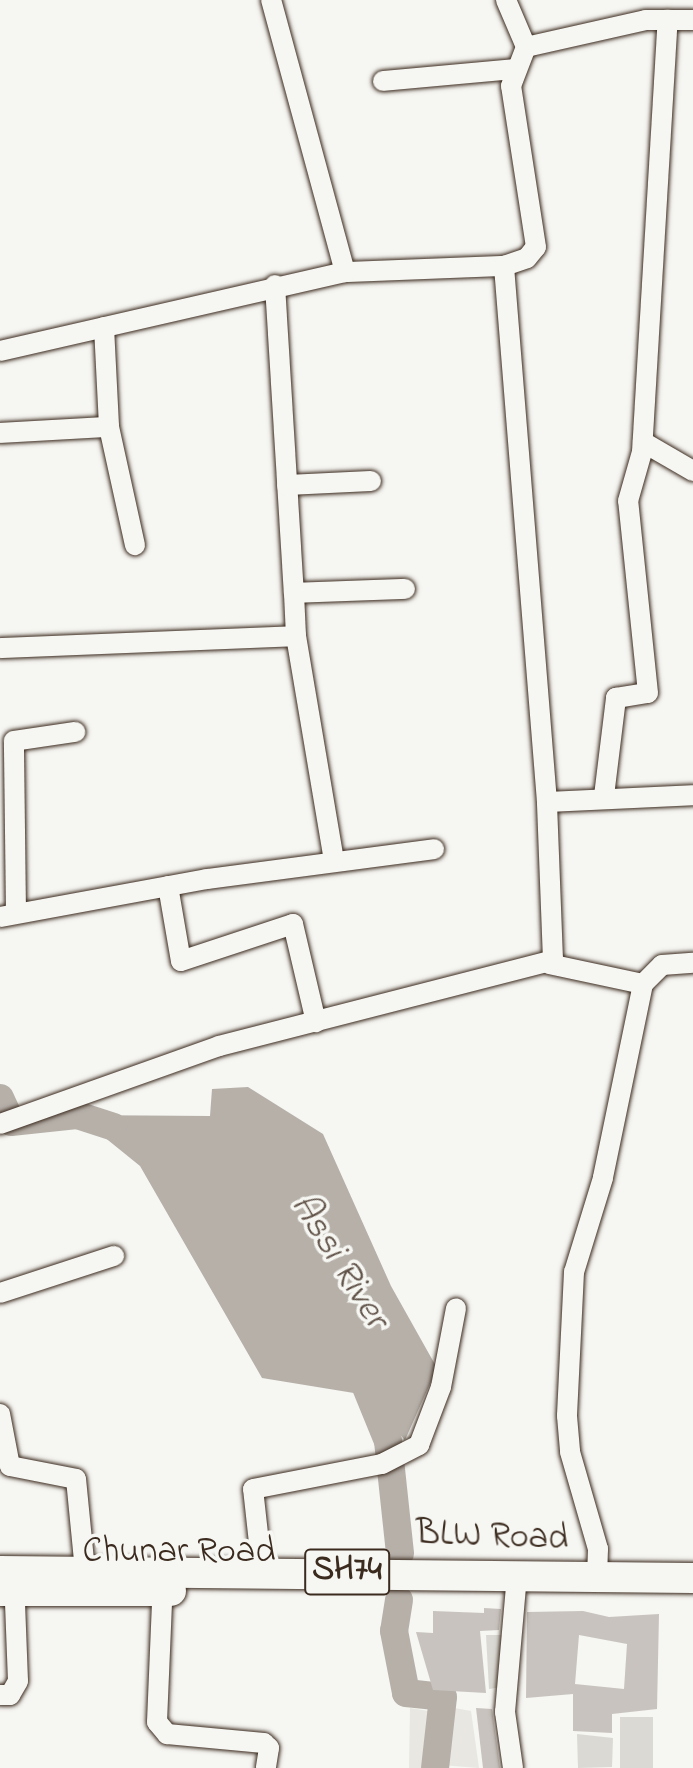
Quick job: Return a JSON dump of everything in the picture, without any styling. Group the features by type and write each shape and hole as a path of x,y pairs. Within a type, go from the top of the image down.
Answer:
{"main road":[{"name":"BLW Road","path":"7,1581 85,1570 163,1581 262,1570 383,1582 516,1583 597,1578 693,1578"},
{"name":"Chunar Road","path":"7,1581 383,1582"},
{"name":"SH74","path":"516,1583 693,1597"}],"street":[{"path":"271,0 345,272"},
{"path":"506,0 526,47"},
{"path":"0,351 275,285 345,272 504,266 527,258 536,247 511,86 514,69 526,47 646,10 668,20 693,20"},
{"path":"604,796 616,698 648,693 628,501 643,442 668,20"},
{"path":"383,81 514,69"},
{"path":"504,266 547,802 553,958 549,964"},
{"path":"275,285 296,636 334,860"},
{"path":"104,327 109,427 135,545"},
{"path":"0,433 109,427"},
{"path":"643,442 693,471"},
{"path":"287,485 371,481"},
{"path":"294,593 405,589"},
{"path":"0,648 296,636"},
{"path":"75,732 7,742 8,915 334,860 434,849"},
{"path":"547,802 604,796 693,795"},
{"path":"168,886 181,961 293,924 316,1022"},
{"path":"597,1578 598,1549 570,1452 567,1416 574,1272 603,1178 643,984 662,965 693,963"},
{"path":"1,1126 219,1046 549,964 643,984"},
{"path":"0,1293 114,1256"},
{"path":"262,1570 253,1493 256,1485 389,1462 419,1445 433,1415 456,1308"},
{"path":"0,1414 10,1466 76,1479 85,1570"},
{"path":"0,1695 10,1695 18,1681 7,1581"},
{"path":"163,1581 157,1722 162,1730 264,1743 269,1748 266,1768"},
{"path":"513,1768 505,1712 516,1583"}],"shaded area":[{"path":"486,1635 505,1635 502,1687 489,1689"},
{"path":"449,1707 471,1711 479,1768 441,1765"},
{"path":"410,1708 434,1712 431,1768 409,1768"},
{"path":"620,1717 653,1717 653,1768 620,1768"},
{"path":"577,1734 613,1738 612,1767 578,1768"}],"water":[{"path":"248,1087 323,1134 391,1286 437,1368 405,1440 360,1394 262,1378 140,1166 77,1115 210,1116 212,1089"}],"building":[{"path":"484,1608 501,1609 499,1630 480,1631 486,1693 433,1690 416,1632 433,1633 433,1611 484,1613"},
{"path":"583,1611 609,1617 659,1614 657,1709 612,1714 612,1733 573,1731 573,1694 526,1698 527,1612","holes":["579,1635 627,1644 624,1689 575,1684"]},
{"path":"476,1708 492,1709 500,1768 483,1768"}],"waterway":[{"name":"Assi River","path":"0,1098 11,1122 77,1115 113,1127"},
{"name":"Assi River","path":"361,1375 388,1441 400,1553"},
{"name":"Assi River","path":"399,1600 394,1631 406,1693 443,1697 435,1768"}]}
